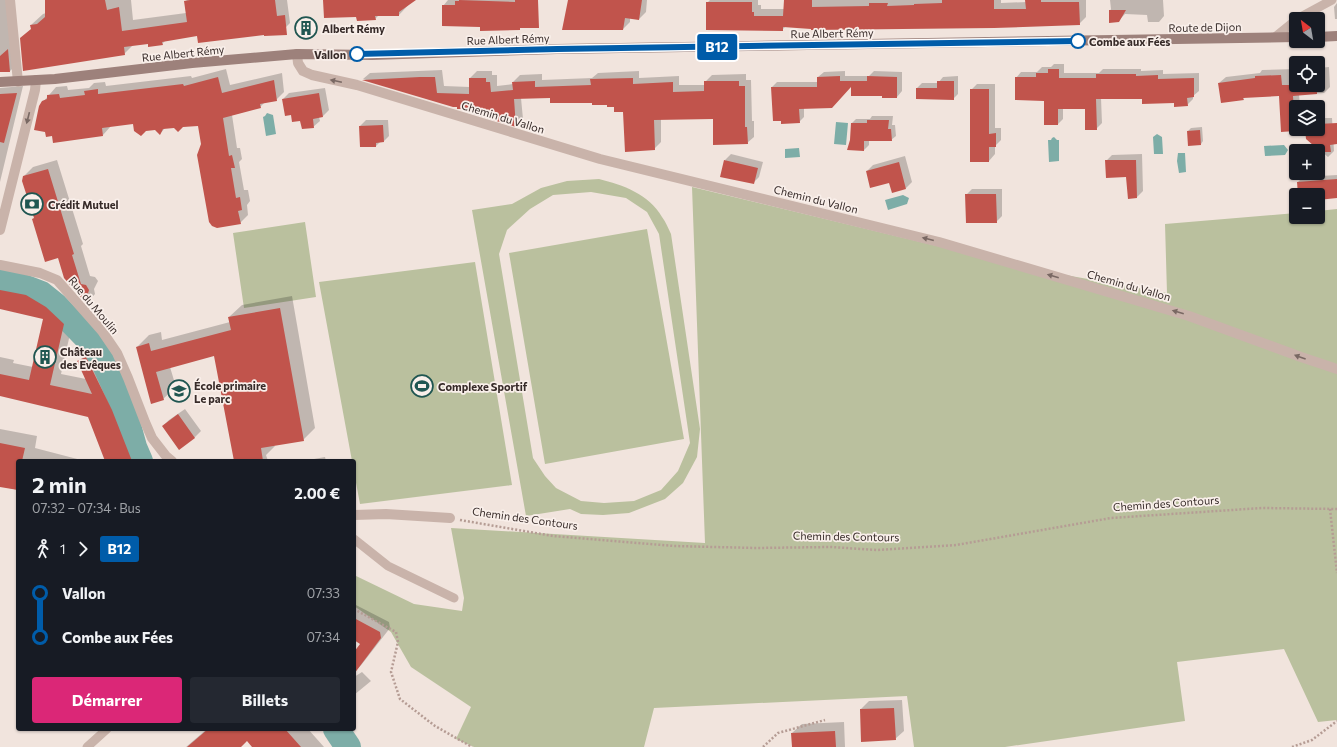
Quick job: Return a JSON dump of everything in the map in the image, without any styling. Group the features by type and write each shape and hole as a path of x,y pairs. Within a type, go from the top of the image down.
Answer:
{"main road":[{"path":"1325,36 1337,36"},
{"name":"Route de Dijon","path":"1017,42 1289,37"},
{"name":"Rue Albert Rémy","path":"0,82 18,82 192,62 297,54 372,55 557,49 1017,42"}],"street":[{"path":"10,0 18,82"},
{"name":"Chemin du Vallon","path":"297,54 298,63 303,71 312,75 357,85 600,159 939,242 1189,316 1337,369"},
{"path":"0,230 35,90 36,80"},
{"name":"Rue du Moulin","path":"0,265 40,274 57,280 102,331 117,353 152,438 170,459"},
{"path":"356,515 386,514 450,518"}],"lane":[{"path":"1309,12 1332,0"},
{"path":"1275,38 1289,25"},
{"path":"356,541 388,566 454,598"},
{"path":"87,747 105,731"}],"path":[{"name":"Chemin des Contours","path":"450,518 553,536 674,546 756,548 831,547 877,550 956,545 1111,518 1262,508 1337,509"},
{"path":"1330,509 1337,573"},
{"path":"356,610 396,632 398,642 391,672 400,699 435,726 472,747"},
{"path":"763,747 778,733 825,720"},
{"path":"1292,747 1312,740 1337,720"}],"green space":[{"path":"599,179 617,184 643,196 657,209 671,234 700,429 697,457 683,483 665,499 629,513 603,515 581,514 570,509 526,516 472,210 512,204 541,188 567,181","holes":["591,192 626,198 647,212 659,234 690,443 678,471 661,490 634,501 604,503 581,501 556,488 545,476 533,458 499,254 507,230 530,209 553,195"]},
{"path":"692,187 1037,270 1167,293 1165,224 1289,214 1289,224 1325,224 1325,210 1337,209 1337,720 1318,722 1284,649 1177,662 1185,721 1005,747 914,747 907,696 654,708 644,747 474,747 456,739 471,707 411,667 391,632 356,607 356,576 414,604 462,611 464,598 451,528 705,543"},
{"path":"305,222 316,297 244,308 233,233"},
{"path":"647,229 684,439 545,464 509,253"},
{"path":"475,262 512,485 360,504 356,483 356,459 352,459 319,282"}],"water":[{"path":"267,113 273,115 276,134 266,136 263,117"},
{"path":"836,122 848,123 846,145 834,144"},
{"path":"1157,134 1162,137 1163,154 1154,154 1153,137"},
{"path":"1054,137 1059,140 1059,161 1049,162 1048,140 1051,140"},
{"path":"1284,145 1288,150 1285,155 1265,156 1264,146"},
{"path":"799,148 800,157 785,158 785,149"},
{"path":"1178,153 1185,153 1186,172 1179,173 1177,161"},
{"path":"903,195 909,198 907,204 888,210 885,200"}],"building":[{"path":"45,0 105,0 107,10 119,7 122,31 187,22 184,1 275,0 277,16 285,15 287,35 264,35 198,43 197,36 162,42 163,45 148,47 148,44 124,47 125,55 23,71 20,38 31,29 30,25 37,24 45,17"},
{"path":"323,0 416,0 399,12 399,16 375,16 376,20 357,21 356,17 324,18"},
{"path":"515,0 538,0 539,28 480,31 480,27 442,26 442,5 455,5 455,1 515,2"},
{"path":"568,0 642,0 639,20 625,18 623,30 562,30"},
{"path":"784,0 812,0 812,7 869,6 869,3 888,3 887,6 914,5 942,3 942,0 994,0 994,9 1026,9 1025,0 1041,0 1041,2 1079,2 1080,25 994,28 811,30 783,27 783,31 706,30 706,2 752,2 752,12 754,12 754,16 783,16"},
{"path":"1109,10 1126,10 1119,22 1109,23"},
{"path":"8,49 10,72 0,72 0,56"},
{"path":"1048,69 1059,69 1059,78 1096,78 1096,74 1136,74 1136,76 1158,75 1158,79 1194,78 1194,97 1187,98 1188,106 1174,107 1174,103 1142,104 1142,99 1096,99 1097,130 1085,130 1085,109 1058,109 1058,125 1044,125 1044,101 1015,100 1015,77 1036,77 1036,73 1048,73"},
{"path":"1281,75 1282,85 1289,85 1289,92 1317,92 1317,94 1293,96 1293,100 1289,100 1289,131 1281,132 1279,96 1243,98 1244,100 1221,103 1218,83 1255,78 1255,76"},
{"path":"840,76 840,81 867,81 867,76 897,77 897,98 882,98 882,96 851,96 851,87 832,108 799,109 800,123 781,124 781,121 773,121 771,87 817,87 817,77"},
{"path":"218,77 222,93 274,80 277,101 260,104 261,108 223,118 229,156 232,155 235,168 231,168 236,198 240,197 242,210 238,211 241,224 217,228 212,226 209,222 197,155 201,144 198,126 183,127 178,132 174,128 163,129 160,135 155,130 146,131 141,136 134,131 133,124 102,128 103,136 53,143 52,136 46,137 45,132 34,130 39,106 42,101 47,99 47,95 59,94 60,98 85,95 84,91 98,89 98,94 183,84 184,86"},
{"path":"435,77 437,93 469,94 469,78 486,78 486,82 490,82 491,92 513,90 512,82 535,81 535,87 591,85 590,79 633,78 633,84 673,82 673,92 704,91 704,81 739,81 739,86 745,86 745,127 747,127 748,144 713,145 713,119 654,120 655,150 625,152 623,112 614,112 614,107 607,107 607,105 592,105 592,103 550,103 550,98 514,99 516,127 471,113 470,108 457,109 457,107 362,80"},
{"path":"937,81 954,81 954,100 916,99 916,88 937,88"},
{"path":"970,89 989,89 989,134 996,133 996,147 989,147 989,162 970,162"},
{"path":"17,93 4,143 0,142 0,94"},
{"path":"319,93 323,117 313,119 314,128 302,129 300,121 292,122 291,115 285,116 282,99"},
{"path":"867,120 889,120 888,129 891,129 892,141 864,141 864,151 847,150 850,140 851,123 867,123"},
{"path":"1337,123 1337,144 1330,145 1331,152 1325,152 1325,144 1312,144 1306,139 1306,136 1325,136 1325,124"},
{"path":"383,125 384,142 376,143 376,147 360,147 359,126"},
{"path":"1200,130 1201,145 1188,146 1187,131"},
{"path":"724,160 758,168 754,184 720,177"},
{"path":"1105,160 1136,160 1137,198 1128,199 1126,177 1106,178"},
{"path":"899,162 906,189 892,193 889,183 870,188 866,171"},
{"path":"48,169 74,254 72,255 81,284 86,285 89,290 87,297 85,297 87,304 64,278 58,258 45,262 32,219 34,218 22,181 23,176"},
{"path":"1337,179 1337,198 1325,199 1325,188 1297,188 1297,182"},
{"path":"965,194 996,194 997,223 966,223"},
{"name":"Château des Evêques","path":"0,290 26,295 46,307 64,324 50,385 92,394 77,361 86,357 112,410 131,459 104,459 88,417 0,396 0,374 29,380 43,319 0,309"},
{"path":"280,308 304,441 261,448 263,459 234,459 214,356 156,372 164,400 151,404 136,347 149,343 151,351 231,330 228,317"},
{"path":"178,414 195,438 179,450 162,426"},
{"path":"0,443 25,448 22,459 16,459 16,490 0,487"},
{"path":"356,619 380,632 381,638 356,671 356,649 360,644 356,641"},
{"path":"894,708 896,740 861,742 860,709"},
{"path":"206,731 287,731 301,747 252,747 247,741 241,747 187,747"},
{"path":"835,731 836,747 792,747 791,733"}],"waterway":[{"path":"0,282 15,284 41,294 56,306 92,343 103,360 121,400 134,447 139,459"},
{"path":"337,731 348,747"}],"bus line":[{"name":"B12","path":"357,54 372,55 557,49 1078,41"}],"place":[{"name":"Albert Rémy","path":"306,28"},
{"name":"Combe aux Fées","path":"1078,41"},
{"name":"Vallon","path":"357,54"},
{"name":"Crédit Mutuel","path":"32,204"},
{"name":"Château des Evêques","path":"45,357"},
{"name":"Complexe Sportif","path":"422,386"},
{"name":"École primaire Le parc","path":"179,391"}]}
